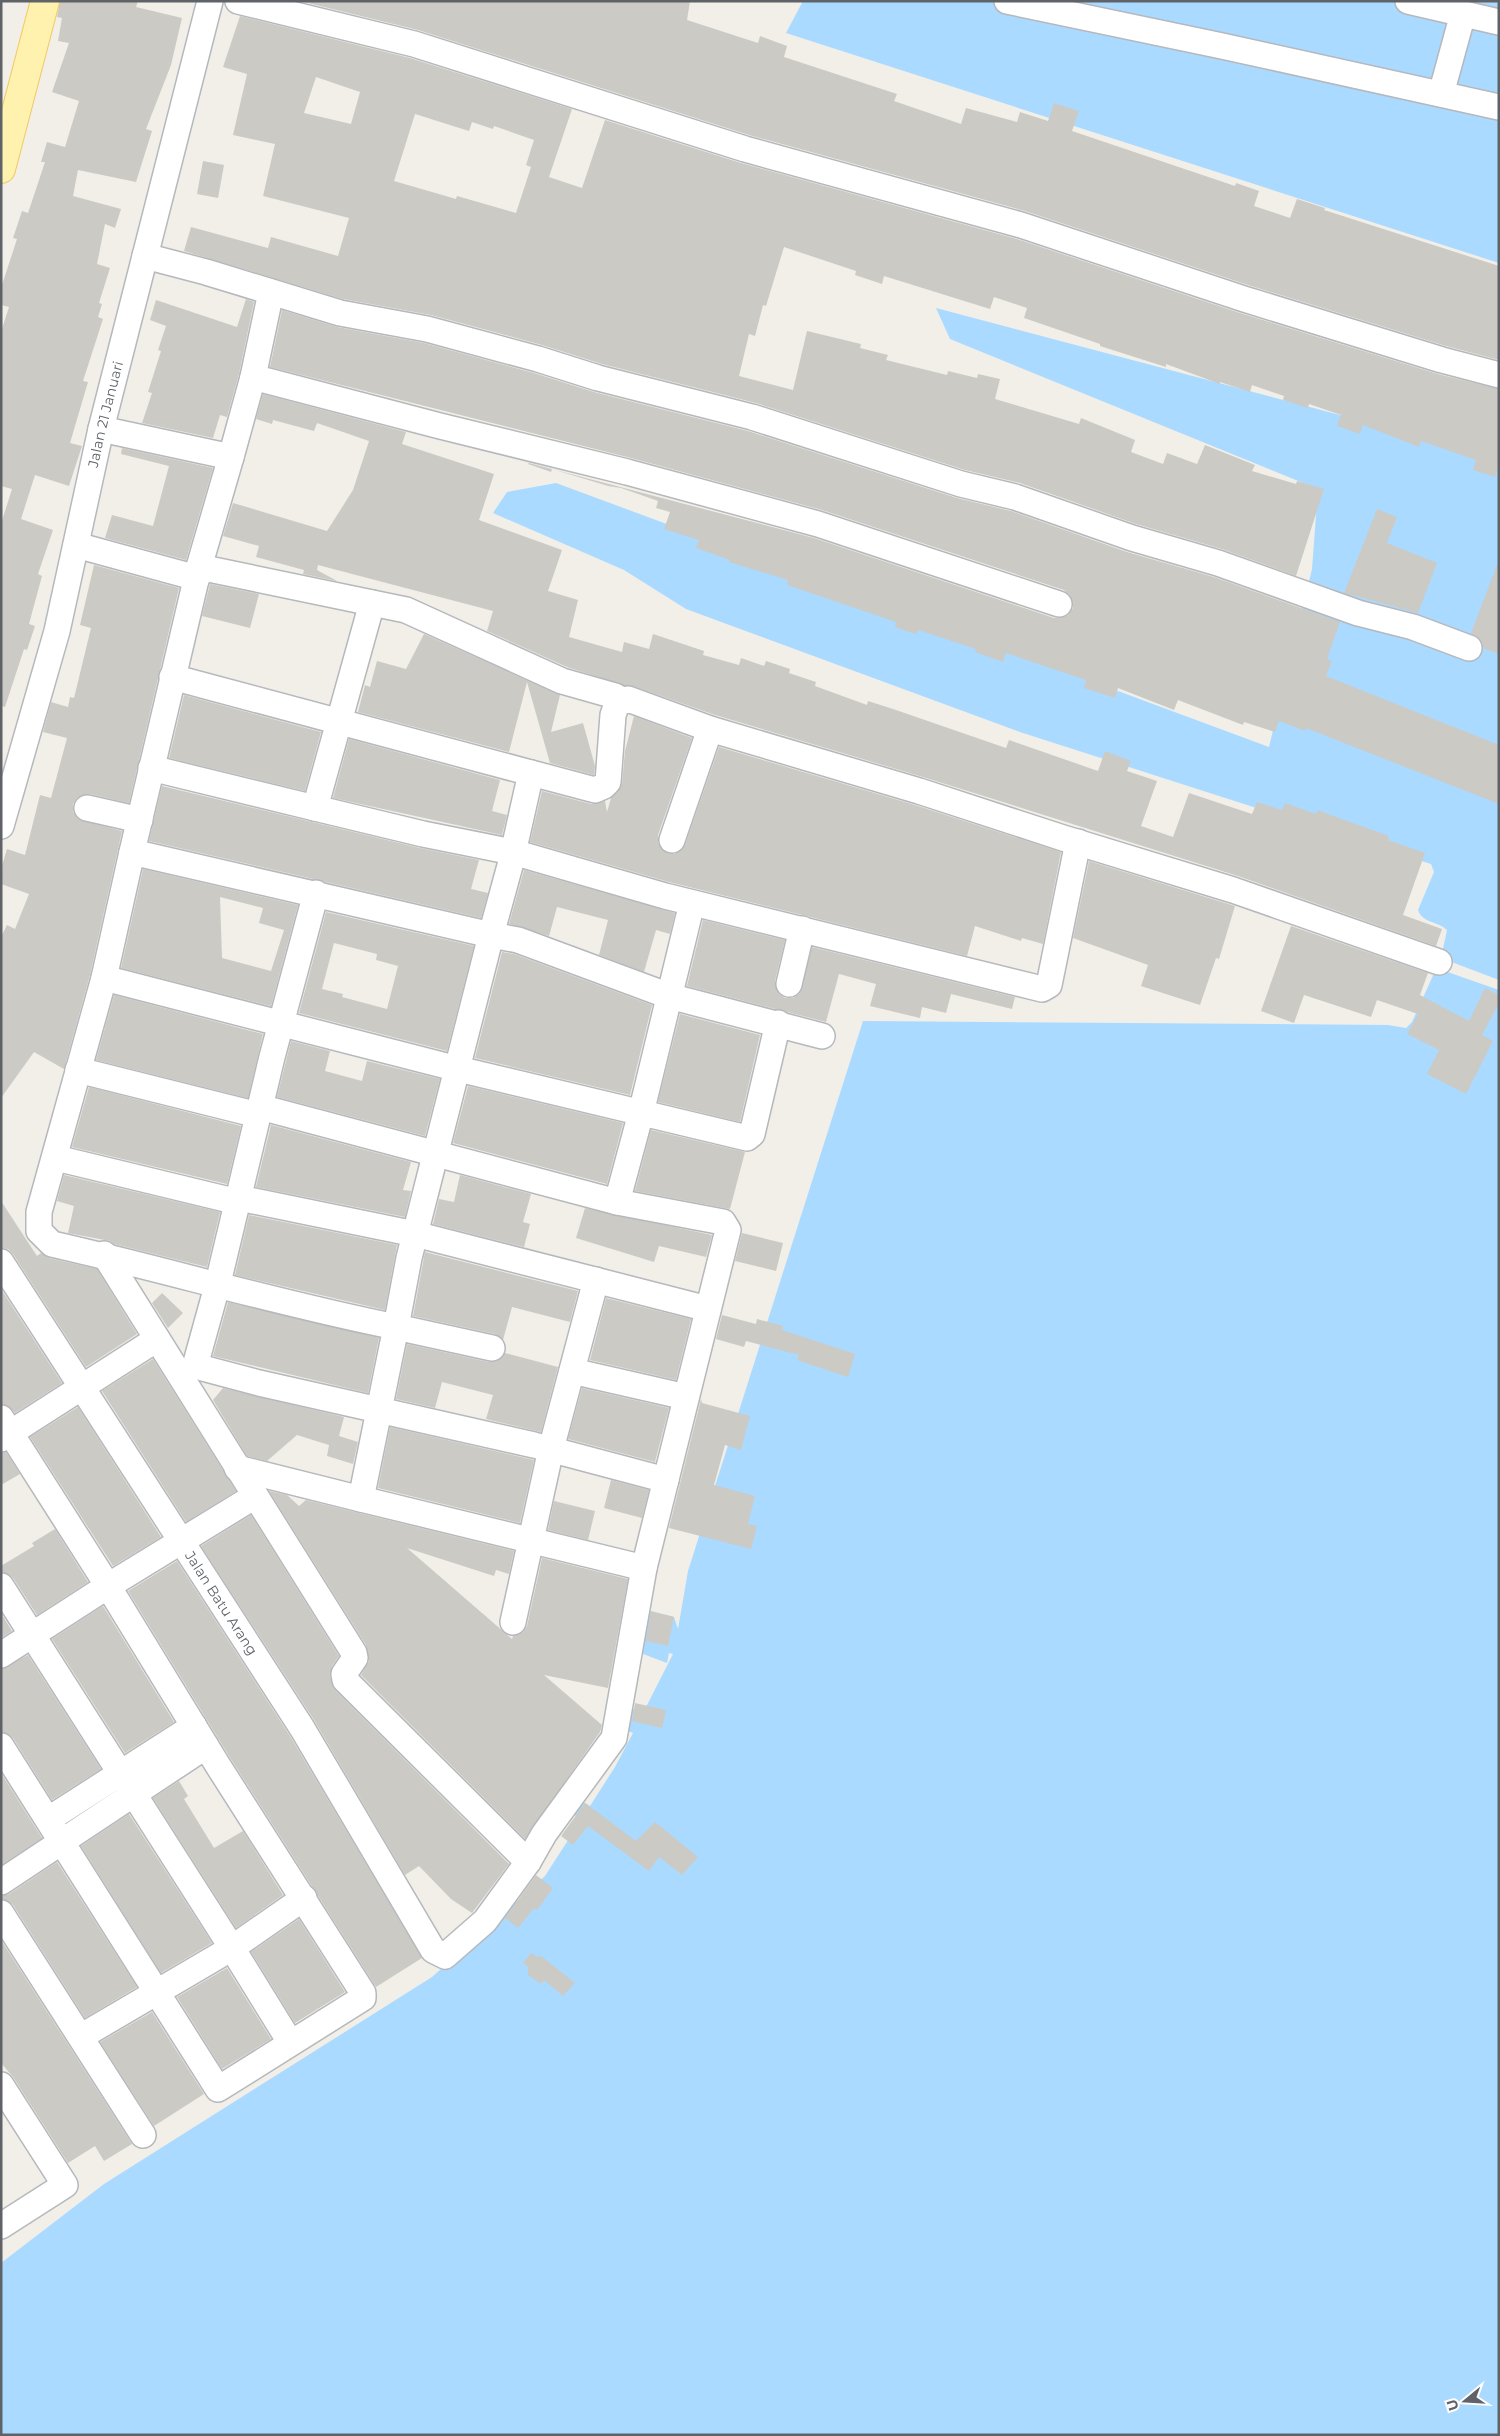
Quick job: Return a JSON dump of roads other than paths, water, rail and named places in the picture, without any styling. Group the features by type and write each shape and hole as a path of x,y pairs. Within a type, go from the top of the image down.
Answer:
{"main road":[{"path":"1,169 40,7"}],"street":[{"name":"Jalan 21 Januari","path":"1,826 57,631 101,430 210,1"},
{"path":"238,1 414,44 745,149 1021,225 1244,299 1442,360 1499,374"},
{"path":"1007,1 1499,106"},
{"path":"1408,1 1499,22"},
{"path":"1441,94 1465,15"},
{"path":"145,256 340,313 427,329 538,359 598,378 752,417 961,484 1015,497 1132,538 1218,563 1358,613 1413,628 1469,648"},
{"path":"271,292 253,377 198,572 172,677 104,978 56,1158 39,1212 39,1231 52,1244 104,1254 218,1283 312,1310 492,1348"},
{"path":"253,377 430,424 627,472 818,524 1059,604"},
{"path":"101,430 231,457"},
{"path":"76,545 149,563 406,610 562,681 615,696 622,700"},
{"path":"315,808 372,603"},
{"path":"172,677 595,790 608,782 613,715 617,704 622,700 628,699 710,729 919,791 1233,890 1439,962"},
{"path":"672,840 710,729"},
{"path":"151,768 423,834 513,852 692,903 1042,989 1049,986 1078,842"},
{"path":"361,1499 415,1234 513,852 531,773"},
{"path":"87,808 140,820"},
{"path":"132,852 518,940 669,996 822,1036"},
{"path":"316,893 259,1111 218,1283 195,1362 197,1368 551,1449 666,1480"},
{"path":"617,1202 641,1113 692,903"},
{"path":"789,984 802,929"},
{"path":"104,978 458,1069 747,1138 750,1137 778,1023"},
{"path":"78,1070 259,1111 617,1202 723,1222 727,1226 728,1233 644,1568 614,1738 544,1834 528,1862 345,1680 344,1674 356,1658 354,1653 104,1254"},
{"path":"56,1158 238,1200 415,1234 708,1309"},
{"name":"Jalan Batu Arang","path":"1,1262 302,1728 432,1950 440,1955 449,1954 485,1922 528,1862"},
{"path":"514,1622 533,1542 551,1449 596,1280"},
{"path":"1,1746 218,2089 290,2042 361,2000 364,1996 108,1586 4,1430 82,1387 157,1339"},
{"path":"572,1371 686,1397"},
{"path":"237,1468 644,1568"},
{"path":"1,1655 108,1586 255,1496"},
{"path":"1,1586 290,2042"},
{"path":"48,1820 127,1784 200,1736"},
{"path":"1,1882 63,1842 127,1784"},
{"path":"82,2036 232,1948 304,1898"},
{"path":"1,1913 82,2036 143,2135"},
{"path":"1,2085 65,2185 1,2226"}],"water":[{"path":"803,1 1499,1 1499,263 786,33"},
{"path":"936,308 1499,457 1499,2435 1,2435 1,2263 104,2184 432,1977 545,1876 581,1820 567,1809 576,1797 590,1806 615,1767 633,1733 628,1731 624,1707 644,1711 673,1654 669,1653 667,1663 635,1651 645,1614 649,1611 674,1617 678,1629 688,1571 863,1021 1388,1025 1406,1028 1412,1022 1441,958 1447,930 1427,920 1418,910 1434,872 1431,864 1023,733 686,609 624,570 493,513 507,492 556,483 1269,747 1312,569 1318,489 950,339"}]}
